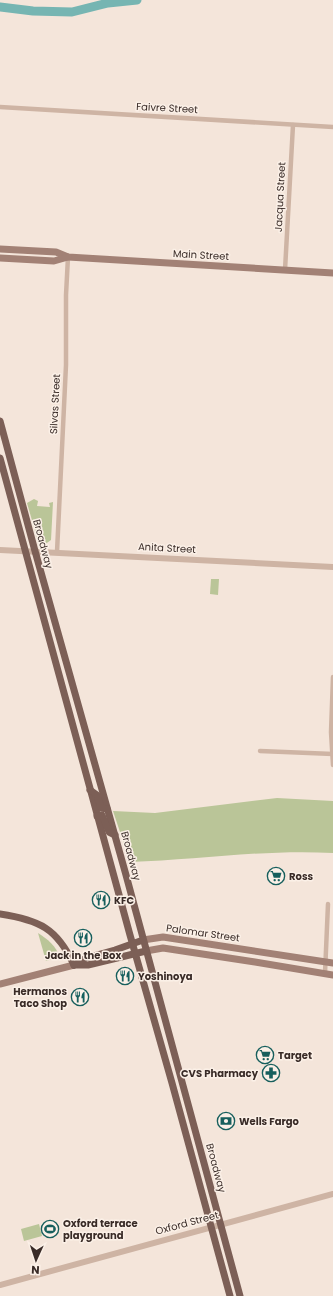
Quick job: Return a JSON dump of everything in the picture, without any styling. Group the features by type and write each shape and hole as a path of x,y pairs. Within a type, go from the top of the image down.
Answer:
{"main road":[{"name":"Main Street","path":"0,249 56,252 68,257 333,273"},
{"name":"Main Street","path":"0,258 54,261 68,257"},
{"name":"Broadway","path":"1,425 115,835 240,1296"},
{"name":"Broadway","path":"0,458 97,816 230,1296"},
{"path":"67,704 77,701"},
{"path":"90,790 97,795 101,808 107,809"},
{"path":"97,816 102,815 109,832 115,835"},
{"path":"0,914 21,917 46,928 66,949 74,965"},
{"name":"Palomar Street","path":"74,965 86,958 115,950 132,943 163,937 333,963"},
{"name":"Palomar Street","path":"0,984 74,965 88,965 135,953 163,948 333,975"},
{"path":"172,1083 182,1080"}],"street":[{"name":"Faivre Street","path":"0,107 333,127"},
{"name":"Jacqua Street","path":"285,270 293,125"},
{"name":"Silvas Street","path":"57,552 66,365 66,295 68,257"},
{"name":"Anita Street","path":"0,550 333,567"},
{"path":"333,677 333,765"},
{"path":"260,751 332,754"},
{"path":"325,973 328,904"},
{"name":"Oxford Street","path":"0,1285 333,1194"}],"green space":[{"path":"34,499 38,501 37,506 50,507 49,503 53,502 51,540 44,545 38,541 27,503"},
{"path":"211,579 219,579 218,595 210,594"},
{"path":"277,798 333,801 333,853 282,852 130,862 113,811 155,813"},
{"path":"38,933 54,946 59,957 46,961"},
{"path":"39,1224 42,1236 24,1241 21,1229"}],"waterway":[{"path":"0,7 33,11 72,12 108,3 137,0"}],"place":[{"name":"Ross","path":"276,876"},
{"name":"KFC","path":"101,900"},
{"name":"Jack in the Box","path":"83,938"},
{"name":"Yoshinoya","path":"125,976"},
{"name":"Hermanos Taco Shop","path":"80,997"},
{"name":"Target","path":"265,1055"},
{"name":"CVS Pharmacy","path":"271,1073"},
{"name":"Wells Fargo","path":"226,1121"},
{"name":"Oxford terrace playground","path":"50,1229"}]}
